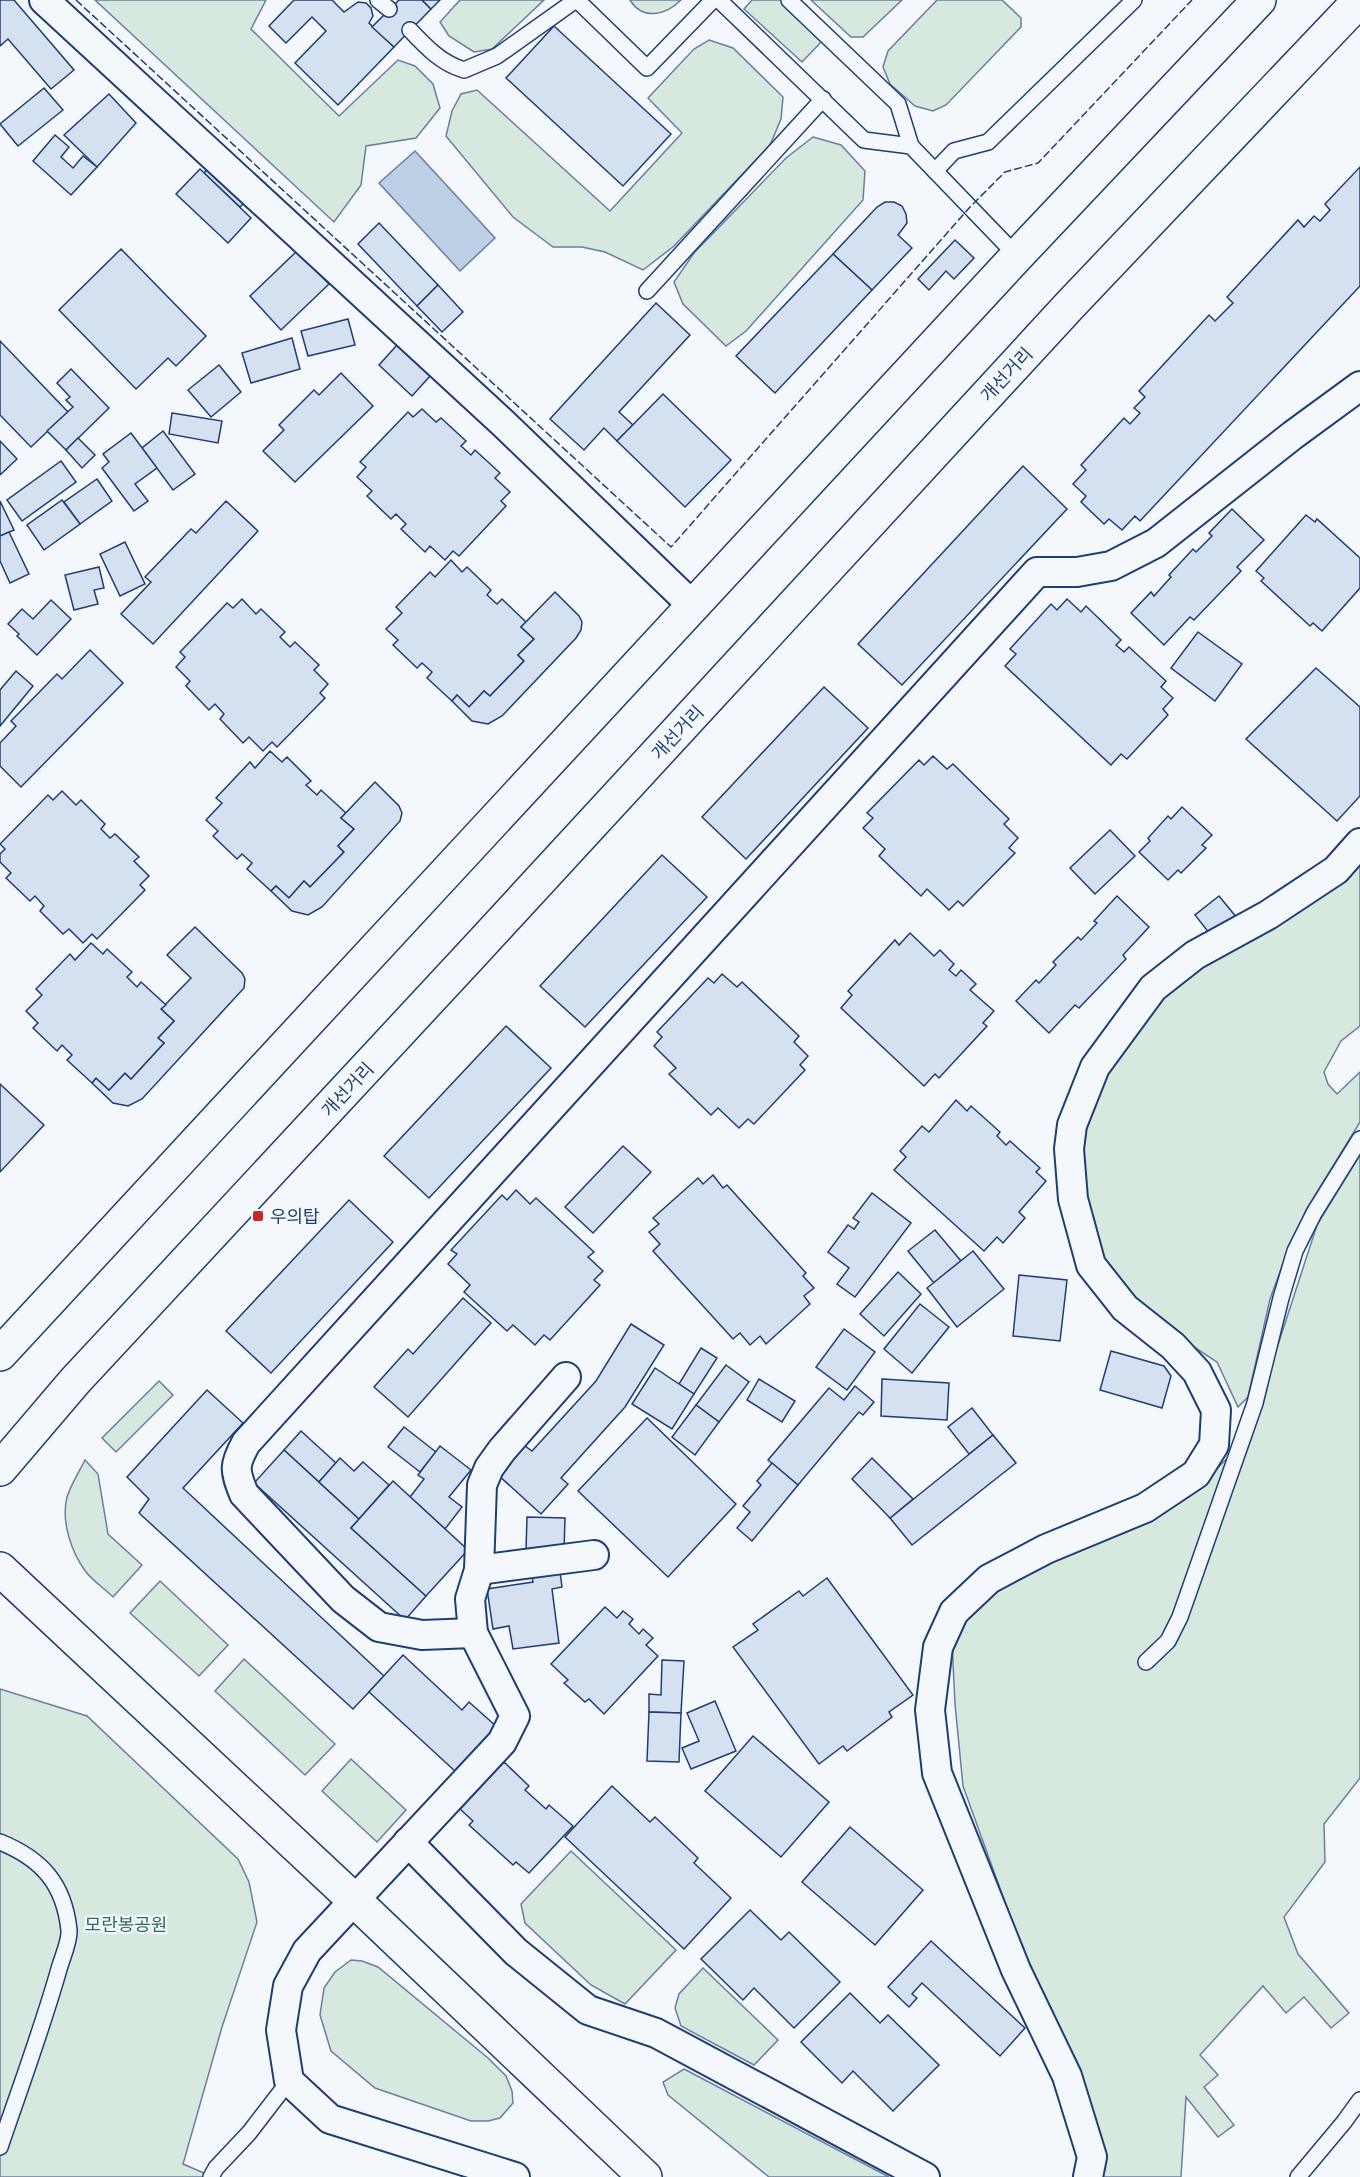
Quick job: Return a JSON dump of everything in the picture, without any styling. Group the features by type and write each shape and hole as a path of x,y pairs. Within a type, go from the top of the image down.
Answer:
{"main road":[{"path":"0,1354 1017,256 1259,0"},
{"name":"개선거리","path":"0,1469 75,1381 1071,304 1360,0"},
{"path":"0,1569 353,1899 645,2177"}],"street":[{"path":"44,0 496,416 693,606"},
{"path":"473,1633 422,1635 379,1627 344,1599 243,1494 236,1474 239,1456 246,1443 1037,572 1077,572 1111,566 1156,543 1293,435 1360,386"},
{"path":"1088,2177 1092,2157 1066,2076 1017,1970 937,1773 930,1710 938,1647 954,1612 988,1579 1046,1549 1144,1508 1196,1474 1214,1444 1216,1410 1197,1372 1173,1346 1125,1308 1091,1265 1073,1198 1069,1149 1072,1125 1095,1067 1152,988 1195,955 1268,915 1336,870 1360,843"},
{"path":"497,2174 330,2119 289,2081 280,2030 288,1986 307,1951 353,1899 502,1742 515,1716 473,1633 471,1599 479,1570 482,1485 489,1468 502,1450 566,1377"},
{"path":"479,1570 594,1555"},
{"path":"408,1842 516,1952 588,2010 656,2033 926,2177"}],"lane":[{"path":"410,30 448,65 464,70 496,56 577,0 646,68 713,0"},
{"path":"719,0 864,140 912,146"},
{"path":"789,0 898,104 912,146 1017,256"},
{"path":"935,171 954,151 988,142 1134,0"},
{"path":"647,291 823,99"},
{"path":"1146,1662 1168,1641 1180,1617 1255,1403 1295,1251 1314,1213 1360,1139"},
{"path":"1215,1428 1245,1430"},
{"path":"0,1842 38,1862 54,1881 63,1903 69,1932 53,1989 0,2147"},
{"path":"211,2177 289,2081"},
{"path":"1298,2177 1360,2100"}],"green space":[{"path":"95,0 266,0 251,29 339,116 398,60 415,66 433,84 440,108 416,138 366,146 361,185 334,222"},
{"path":"460,0 544,0 492,49 474,52 449,36 440,22"},
{"path":"630,0 681,0 669,9 655,14 641,11"},
{"path":"752,0 780,0 823,40 802,62 744,9"},
{"path":"811,0 902,0 863,37 851,37"},
{"path":"937,0 1002,0 1021,18 1021,27 946,105 933,111 915,106 890,84 883,67 888,51"},
{"path":"709,40 733,48 783,97 781,119 770,145 674,246 643,270 605,252 582,247 553,247 513,217 446,136 452,111 461,94 477,90 610,211 682,133 648,98 694,49"},
{"path":"813,137 841,145 865,171 863,200 746,331 726,346 683,304 674,282 694,253 786,158"},
{"path":"1360,860 1360,1026 1341,1041 1324,1072 1328,1084 1337,1094 1360,1072 1360,1122 1307,1208 1287,1253 1270,1299 1248,1397 1238,1407 1217,1362 1168,1330 1133,1300 1099,1260 1083,1200 1080,1153 1085,1126 1104,1071 1158,999 1199,964"},
{"path":"1360,1155 1360,1778 1324,1824 1325,1862 1284,1917 1298,1954 1349,2013 1331,2028 1304,1997 1286,2013 1263,1986 1200,2055 1218,2075 1204,2087 1234,2125 1218,2137 1186,2097 1181,2177 1100,2177 1101,2158 963,1786 952,1642 972,1609 998,1586 1201,1485 1248,1437 1317,1225"},
{"path":"159,1381 173,1395 116,1452 102,1438"},
{"path":"85,1460 98,1474 108,1534 142,1565 113,1597 89,1575 81,1564 66,1526 67,1497"},
{"path":"160,1581 228,1645 199,1676 130,1613"},
{"path":"244,1659 335,1744 305,1775 215,1691"},
{"name":"모란봉공원","path":"0,1689 87,1716 238,1859 249,1882 257,1922 222,2027 183,2164 213,2177 0,2177"},
{"path":"351,1759 406,1810 377,1842 322,1791"},
{"path":"571,1851 676,1950 625,2004 591,1985 525,1923 521,1904"},
{"path":"351,1960 378,1967 488,2058 506,2076 512,2091 513,2103 500,2118 471,2121 375,2088 331,2051 320,2015 324,1988 335,1972"},
{"path":"703,1968 778,2040 754,2065 681,2026 675,2008 679,1994"},
{"path":"684,2069 889,2177 769,2177 668,2095 663,2082"}],"water":[{"path":"415,151 495,238 460,271 379,183"}],"building":[{"path":"0,0 14,0 74,70 51,89 8,39 0,46"},
{"path":"294,0 332,0 344,12 358,2 366,3 371,8 373,16 369,23 394,47 338,105 295,63 326,31 312,17 286,43 269,26"},
{"path":"399,0 422,0 431,9 394,47 372,27"},
{"path":"422,0 440,0 431,9"},
{"path":"554,26 671,134 623,186 506,78"},
{"path":"44,88 63,110 18,146 0,124"},
{"path":"109,94 136,123 97,167 64,135"},
{"path":"55,135 69,147 61,157 73,168 83,156 97,167 71,195 33,161"},
{"path":"212,164 248,199 240,207 204,173"},
{"path":"1360,167 1360,286 1140,521 1135,516 1122,530 1109,519 1104,524 1081,502 1086,496 1073,484 1086,470 1081,465 1124,418 1130,424 1140,413 1134,408 1145,397 1139,391 1209,315 1215,321 1233,303 1227,297 1298,220 1304,227 1314,216 1320,221 1330,210 1325,204"},
{"path":"200,169 251,218 228,243 176,194"},
{"path":"885,202 894,202 902,206 907,223 898,235 912,248 872,290 833,254 877,207"},
{"path":"379,223 438,285 417,306 358,244"},
{"path":"955,240 974,258 954,279 946,271 929,290 918,279"},
{"path":"121,249 206,336 176,366 168,358 136,389 59,310"},
{"path":"297,251 329,284 281,330 250,296"},
{"path":"833,254 872,290 775,393 736,356"},
{"path":"438,285 463,312 442,332 417,306"},
{"path":"656,303 690,335 619,412 633,425 617,441 604,428 584,450 550,419"},
{"path":"348,319 355,345 308,356 301,331"},
{"path":"292,338 300,369 251,383 242,353"},
{"path":"0,341 68,412 31,447 0,415"},
{"path":"397,345 431,375 412,396 379,365"},
{"path":"219,365 241,392 211,417 188,390"},
{"path":"71,369 109,408 66,450 47,431 73,407 66,400 70,397 57,383"},
{"path":"341,373 373,406 295,482 263,451 284,430 279,425 314,390 319,395"},
{"path":"663,394 731,460 685,507 617,441"},
{"path":"422,409 436,422 441,418 466,441 461,446 471,455 475,450 500,473 495,478 510,492 501,501 506,506 459,556 453,551 445,560 430,546 425,552 401,529 406,524 396,514 391,519 367,496 372,491 357,477 366,467 360,462 408,412 413,417"},
{"path":"172,413 222,421 218,443 169,434"},
{"path":"163,431 195,474 173,490 142,448"},
{"path":"131,433 157,468 135,484 148,501 134,511 102,468 109,462 103,454"},
{"path":"78,438 95,455 82,468 66,450"},
{"path":"0,441 17,459 0,475"},
{"path":"61,461 76,482 22,521 7,500"},
{"path":"1023,466 1067,509 902,685 858,644"},
{"path":"97,479 112,501 80,524 64,502"},
{"path":"62,500 80,524 44,550 27,525"},
{"path":"0,501 14,530 0,536"},
{"path":"226,501 258,531 153,644 121,614 151,582 145,577 191,529 196,533"},
{"path":"1232,509 1264,540 1237,567 1241,571 1194,620 1190,617 1164,645 1131,613 1151,592 1154,596 1171,577 1169,575 1193,549 1196,552 1212,536 1209,533"},
{"path":"1306,515 1315,522 1317,519 1360,558 1360,588 1322,631 1313,623 1310,626 1261,581 1264,578 1256,571"},
{"path":"9,532 29,574 10,583 0,561 0,536"},
{"path":"125,542 145,584 120,596 100,554"},
{"path":"451,560 462,572 467,567 491,590 487,595 497,604 502,599 526,622 521,627 534,639 518,655 524,661 490,696 484,691 469,707 457,695 452,701 427,678 432,672 422,663 417,668 393,645 398,640 386,629 402,613 396,607 430,572 435,577"},
{"path":"99,567 104,588 94,590 98,604 74,610 65,575"},
{"path":"555,592 582,622 581,630 576,638 502,716 488,724 472,721 452,701 457,695 469,707 484,691 490,696 524,661 518,655 534,639 521,627"},
{"path":"242,599 256,614 261,609 285,632 280,637 290,647 295,642 319,665 314,670 328,684 320,693 325,698 277,747 272,742 263,751 249,737 243,743 220,719 224,714 215,704 209,710 186,686 190,681 176,667 185,657 180,652 227,603 233,608"},
{"path":"1067,599 1081,612 1086,606 1121,640 1116,645 1124,652 1129,647 1166,681 1161,687 1173,698 1163,709 1168,715 1127,759 1121,754 1111,765 1005,666 1016,654 1010,649 1051,604 1057,610"},
{"path":"51,600 71,619 37,655 8,624 22,609 33,619"},
{"path":"1198,632 1242,664 1215,701 1171,668"},
{"path":"90,650 123,683 21,787 0,766 0,743 16,726 11,721 57,674 62,679"},
{"path":"1316,668 1360,707 1360,796 1337,821 1246,739"},
{"path":"16,671 33,686 0,726 0,690"},
{"path":"824,687 868,728 746,859 702,817"},
{"path":"270,751 282,762 287,757 311,781 306,785 317,795 321,790 346,813 341,818 354,829 338,846 344,852 310,887 304,881 289,898 276,886 271,891 247,869 252,863 242,854 237,859 213,836 218,831 206,820 222,803 216,798 250,762 255,768"},
{"path":"933,756 947,769 953,764 1009,819 1004,824 1018,838 1009,848 1015,853 963,906 958,901 949,910 927,889 921,896 879,856 885,849 863,828 873,818 867,813 919,760 924,765"},
{"path":"375,782 399,806 402,813 400,821 322,907 308,915 292,911 271,891 276,886 289,898 304,881 310,887 344,852 338,846 354,829 341,818"},
{"path":"62,791 76,805 81,800 105,824 101,829 110,838 115,834 139,857 134,861 149,876 140,885 145,890 97,939 92,934 83,943 69,929 63,934 40,911 44,906 35,896 30,901 6,878 11,873 0,862 0,854 5,849 0,844 48,795 53,800"},
{"path":"1182,807 1212,835 1202,845 1206,848 1181,873 1178,870 1168,880 1139,852 1168,816 1171,819"},
{"path":"1110,830 1135,856 1095,894 1070,868"},
{"path":"662,855 707,897 585,1027 540,986"},
{"path":"1117,896 1149,927 1123,955 1126,959 1079,1008 1075,1005 1049,1033 1016,1001 1036,980 1039,983 1056,965 1053,962 1078,937 1081,940 1097,923 1094,921"},
{"path":"1219,896 1237,918 1213,938 1195,915"},
{"path":"195,927 242,973 245,979 244,988 142,1099 128,1106 113,1103 92,1083 96,1078 109,1090 125,1073 131,1079 164,1043 158,1038 174,1021 161,1009 191,978 167,955"},
{"path":"910,933 934,956 940,950 954,964 949,970 956,976 961,970 976,984 970,990 994,1011 983,1023 987,1026 939,1078 935,1074 924,1086 841,1008 852,995 848,991 895,940 899,945"},
{"path":"91,943 103,954 107,949 132,972 127,977 137,987 141,982 166,1005 161,1009 174,1021 158,1038 164,1043 131,1079 125,1073 109,1090 96,1078 92,1083 67,1060 72,1055 62,1045 57,1051 33,1028 38,1023 26,1011 42,995 36,989 70,954 75,960"},
{"path":"722,974 737,987 742,982 799,1036 794,1042 808,1056 800,1065 805,1070 754,1124 748,1119 739,1128 718,1108 711,1115 669,1074 676,1068 654,1046 662,1037 657,1032 708,978 714,983"},
{"path":"506,1026 551,1068 429,1198 384,1156"},
{"path":"0,1084 44,1125 0,1172"},
{"path":"956,1100 967,1111 971,1106 1000,1132 997,1136 1006,1145 1010,1141 1040,1168 1036,1172 1046,1181 1019,1212 1025,1218 1003,1243 997,1237 984,1251 894,1170 906,1157 900,1151 922,1126 929,1132"},
{"path":"623,1146 651,1172 593,1233 565,1207"},
{"path":"713,1175 723,1188 727,1185 806,1273 803,1276 814,1288 804,1296 810,1304 766,1344 760,1336 750,1345 740,1333 733,1339 653,1251 660,1244 649,1232 659,1224 653,1218 698,1178 703,1184"},
{"path":"516,1190 530,1204 536,1198 594,1252 588,1257 603,1271 594,1280 600,1285 550,1340 544,1335 535,1345 513,1325 507,1331 464,1292 470,1285 448,1264 457,1254 451,1250 502,1195 507,1200"},
{"path":"872,1193 911,1223 855,1297 837,1284 849,1268 828,1252 848,1225 854,1229 859,1222 853,1218"},
{"path":"349,1200 393,1242 271,1373 226,1331"},
{"path":"935,1230 961,1261 934,1283 908,1251"},
{"path":"973,1251 1004,1289 957,1327 927,1288"},
{"path":"898,1272 921,1294 884,1336 860,1314"},
{"path":"1019,1275 1067,1280 1060,1341 1013,1336"},
{"path":"463,1298 491,1323 408,1417 374,1387 408,1349 413,1354"},
{"path":"920,1304 949,1327 912,1373 884,1349"},
{"path":"631,1324 664,1345 625,1407 561,1478 568,1484 541,1514 498,1475 525,1446 532,1451 596,1381"},
{"path":"844,1329 875,1352 847,1390 816,1367"},
{"path":"701,1348 717,1358 694,1394 679,1384"},
{"path":"1111,1351 1164,1366 1171,1376 1162,1408 1100,1390"},
{"path":"726,1365 749,1382 719,1422 696,1405"},
{"path":"655,1368 694,1394 672,1429 632,1404"},
{"path":"759,1379 795,1401 782,1422 747,1400"},
{"path":"882,1379 949,1383 947,1420 881,1416"},
{"path":"855,1386 874,1402 863,1415 859,1412 798,1485 768,1460 829,1388 844,1400"},
{"path":"207,1390 243,1423 183,1488 384,1676 353,1709 139,1513 149,1499 127,1477"},
{"path":"696,1405 719,1422 695,1455 672,1437"},
{"path":"972,1408 993,1435 969,1454 948,1427"},
{"path":"647,1418 736,1504 668,1577 578,1491"},
{"path":"404,1427 436,1452 420,1472 388,1447"},
{"path":"301,1431 336,1463 319,1482 284,1450"},
{"path":"993,1435 1016,1463 912,1545 890,1518"},
{"path":"440,1446 471,1470 449,1497 462,1507 445,1529 410,1497 424,1479 418,1475"},
{"path":"284,1450 359,1519 351,1528 426,1596 405,1620 254,1483"},
{"path":"340,1458 354,1471 363,1462 389,1485 359,1519 319,1482"},
{"path":"872,1458 913,1499 890,1518 852,1479"},
{"path":"772,1463 798,1485 752,1541 737,1528 750,1512 743,1506 761,1485 757,1481"},
{"path":"393,1481 468,1550 426,1596 351,1528"},
{"path":"527,1517 565,1518 564,1551 526,1550"},
{"path":"560,1572 562,1587 552,1589 559,1643 513,1649 509,1626 493,1629 487,1589 533,1582 532,1576"},
{"path":"827,1578 913,1695 889,1712 892,1717 847,1751 843,1746 819,1764 733,1647 758,1630 753,1624 799,1591 803,1596"},
{"path":"605,1607 617,1618 623,1611 633,1619 629,1624 639,1634 643,1629 653,1638 646,1645 658,1656 604,1714 589,1699 585,1702 564,1683 568,1680 551,1664"},
{"path":"403,1655 462,1710 469,1702 497,1727 456,1772 369,1692"},
{"path":"662,1660 684,1661 681,1713 649,1712 649,1694 661,1695"},
{"path":"715,1701 736,1751 691,1769 682,1748 699,1741 687,1713"},
{"path":"649,1712 681,1713 679,1762 647,1761"},
{"path":"753,1736 829,1802 781,1857 705,1791"},
{"path":"504,1762 529,1786 525,1790 546,1809 549,1805 573,1826 529,1873 516,1862 513,1865 469,1825 473,1821 460,1809"},
{"path":"612,1786 650,1822 655,1817 698,1858 694,1863 731,1898 684,1949 565,1837"},
{"path":"850,1827 923,1890 875,1945 802,1882"},
{"path":"750,1910 781,1940 789,1932 840,1982 794,2028 754,1988 743,2000 701,1959"},
{"path":"931,1941 1025,2028 1000,2056 922,1983 912,1994 917,1998 909,2007 888,1987"},
{"path":"850,1993 880,2023 888,2015 939,2065 893,2111 853,2071 842,2083 801,2042"}],"fence":[{"path":"76,0 671,547 970,207 1005,172 1038,163 1192,0"}],"place":[{"name":"우의탑","path":"258,1216"}]}
